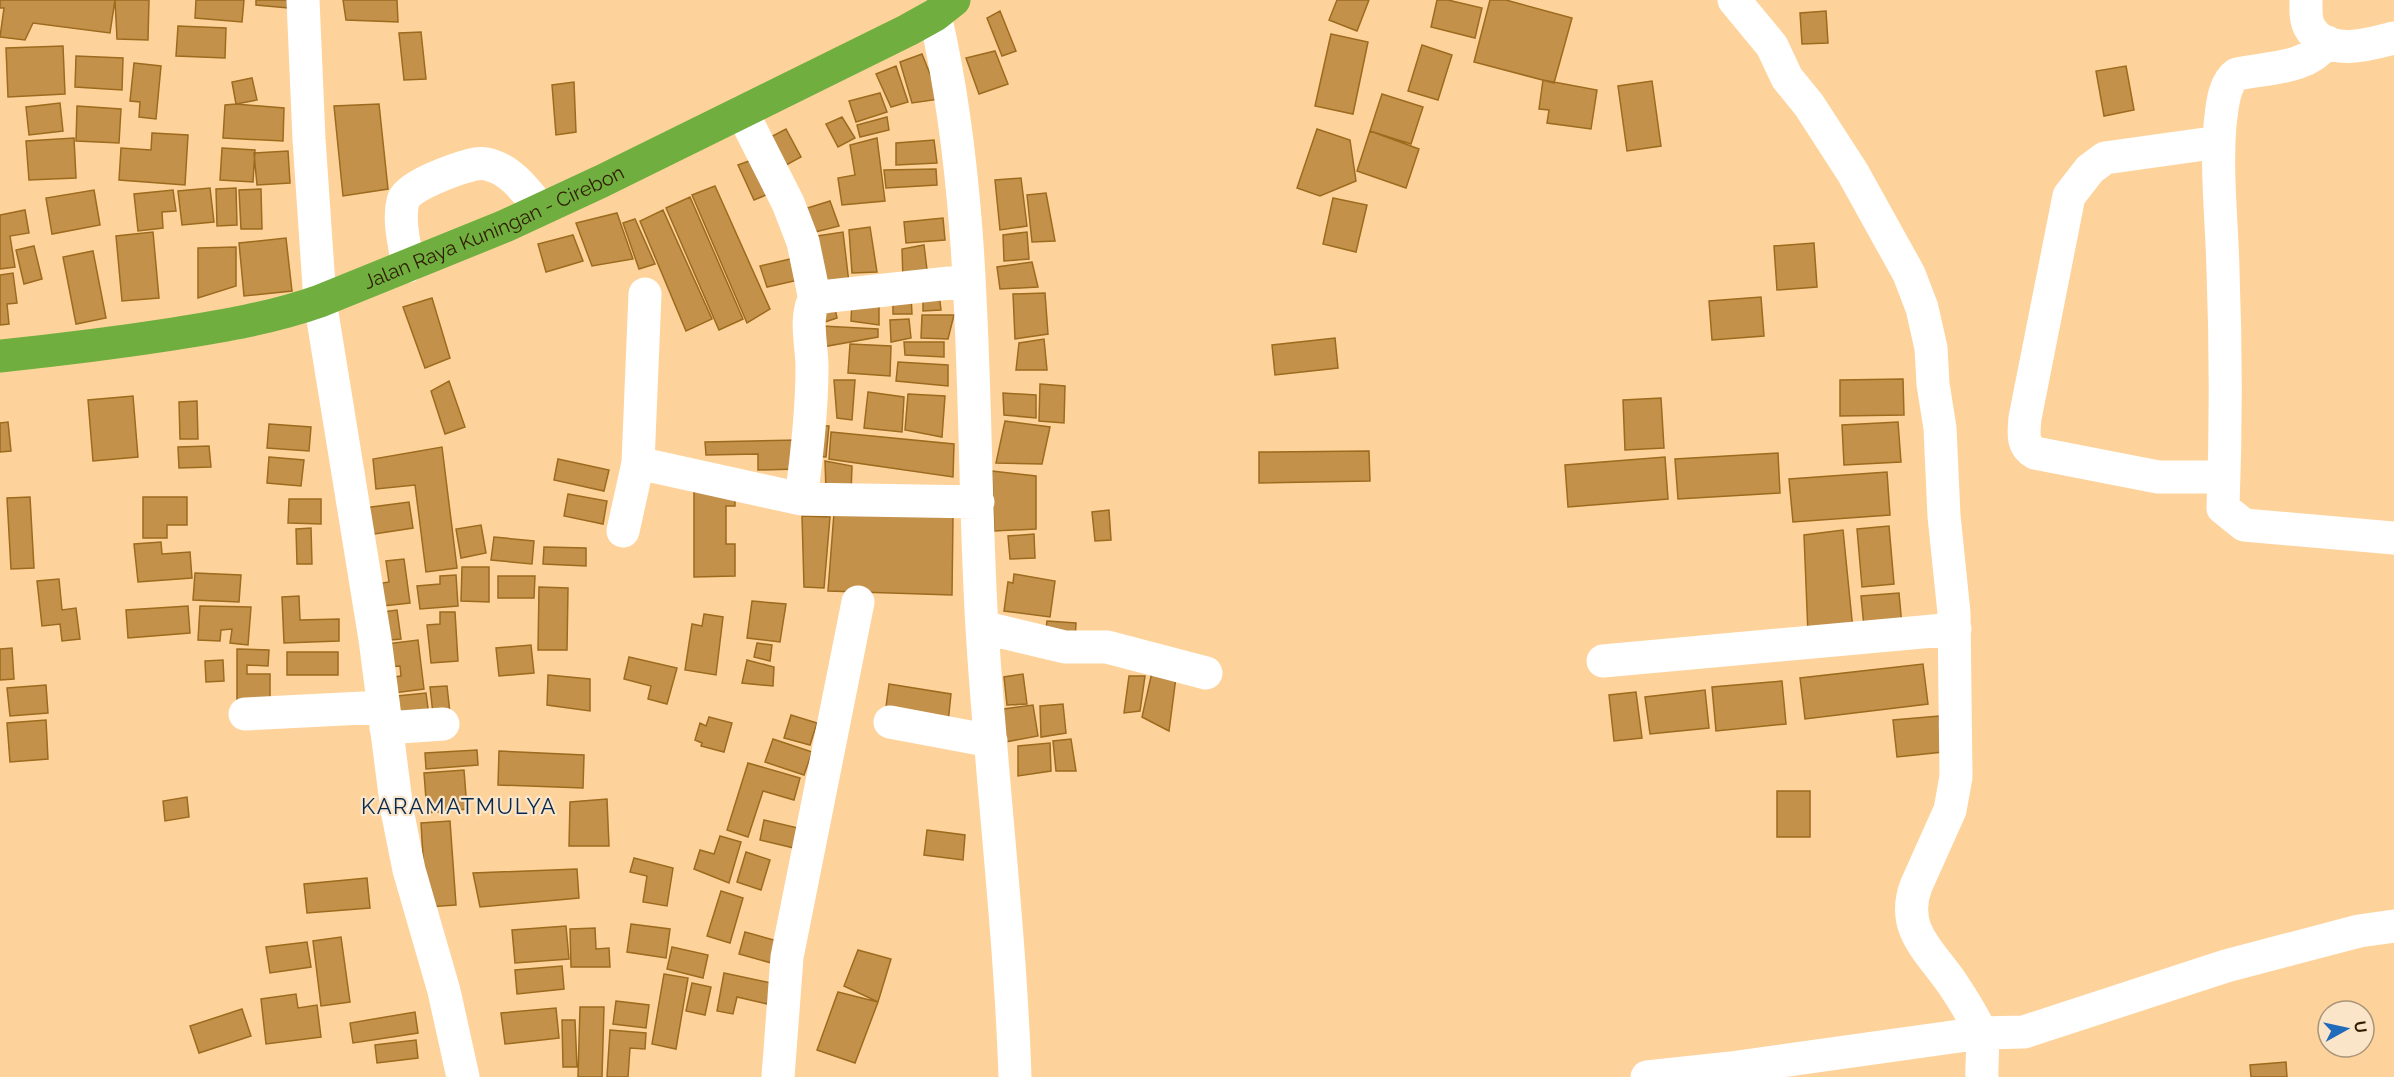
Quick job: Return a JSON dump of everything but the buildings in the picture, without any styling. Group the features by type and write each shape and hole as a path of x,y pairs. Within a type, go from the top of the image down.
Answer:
{"highway":[{"name":"Jalan Raya Kuningan - Cirebon","path":"0,356 80,348 238,324 320,302 541,209 742,112 945,8"}],"street":[{"path":"303,0 309,139 320,302 375,639 397,810 410,870 444,991 463,1077"},
{"path":"1734,0 1750,16 1772,46 1787,78 1809,105 1853,172 1909,274 1922,308 1931,348 1933,384 1940,428 1944,516 1954,629 1956,777 1950,810 1911,897 1911,914 1922,945 1953,984 1981,1033 1982,1077"},
{"path":"2306,0 2309,28 2320,39 2334,45 2352,47 2394,39"},
{"path":"945,8 947,69 959,153 968,281 982,627 1015,1077"},
{"path":"2327,42 2320,52 2310,59 2233,77 2223,103 2218,185 2223,245 2226,361 2223,508 2244,525 2394,538"},
{"path":"742,112 776,175 795,221 803,242 815,300"},
{"path":"2219,142 2105,158 2090,169 2069,196 2025,418 2024,439 2029,449 2036,453 2158,477 2224,477"},
{"path":"408,266 401,217 403,200 407,192 420,184 471,165 483,163 495,166 508,174 541,209"},
{"path":"801,499 807,453 812,368 811,305 815,300 830,296 968,281"},
{"path":"623,531 638,463 645,294"},
{"path":"638,463 801,499 978,502"},
{"path":"778,1077 787,957 858,602"},
{"path":"982,627 1065,647 1096,646 1206,673"},
{"path":"1603,661 1954,629"},
{"path":"245,714 385,717 443,724"},
{"path":"890,722 991,741"},
{"path":"1647,1077 1731,1068 1981,1033 2024,1032 2226,966 2359,931 2394,926"}],"district":[{"name":"KARAMATMULYA","path":"459,806"}]}
